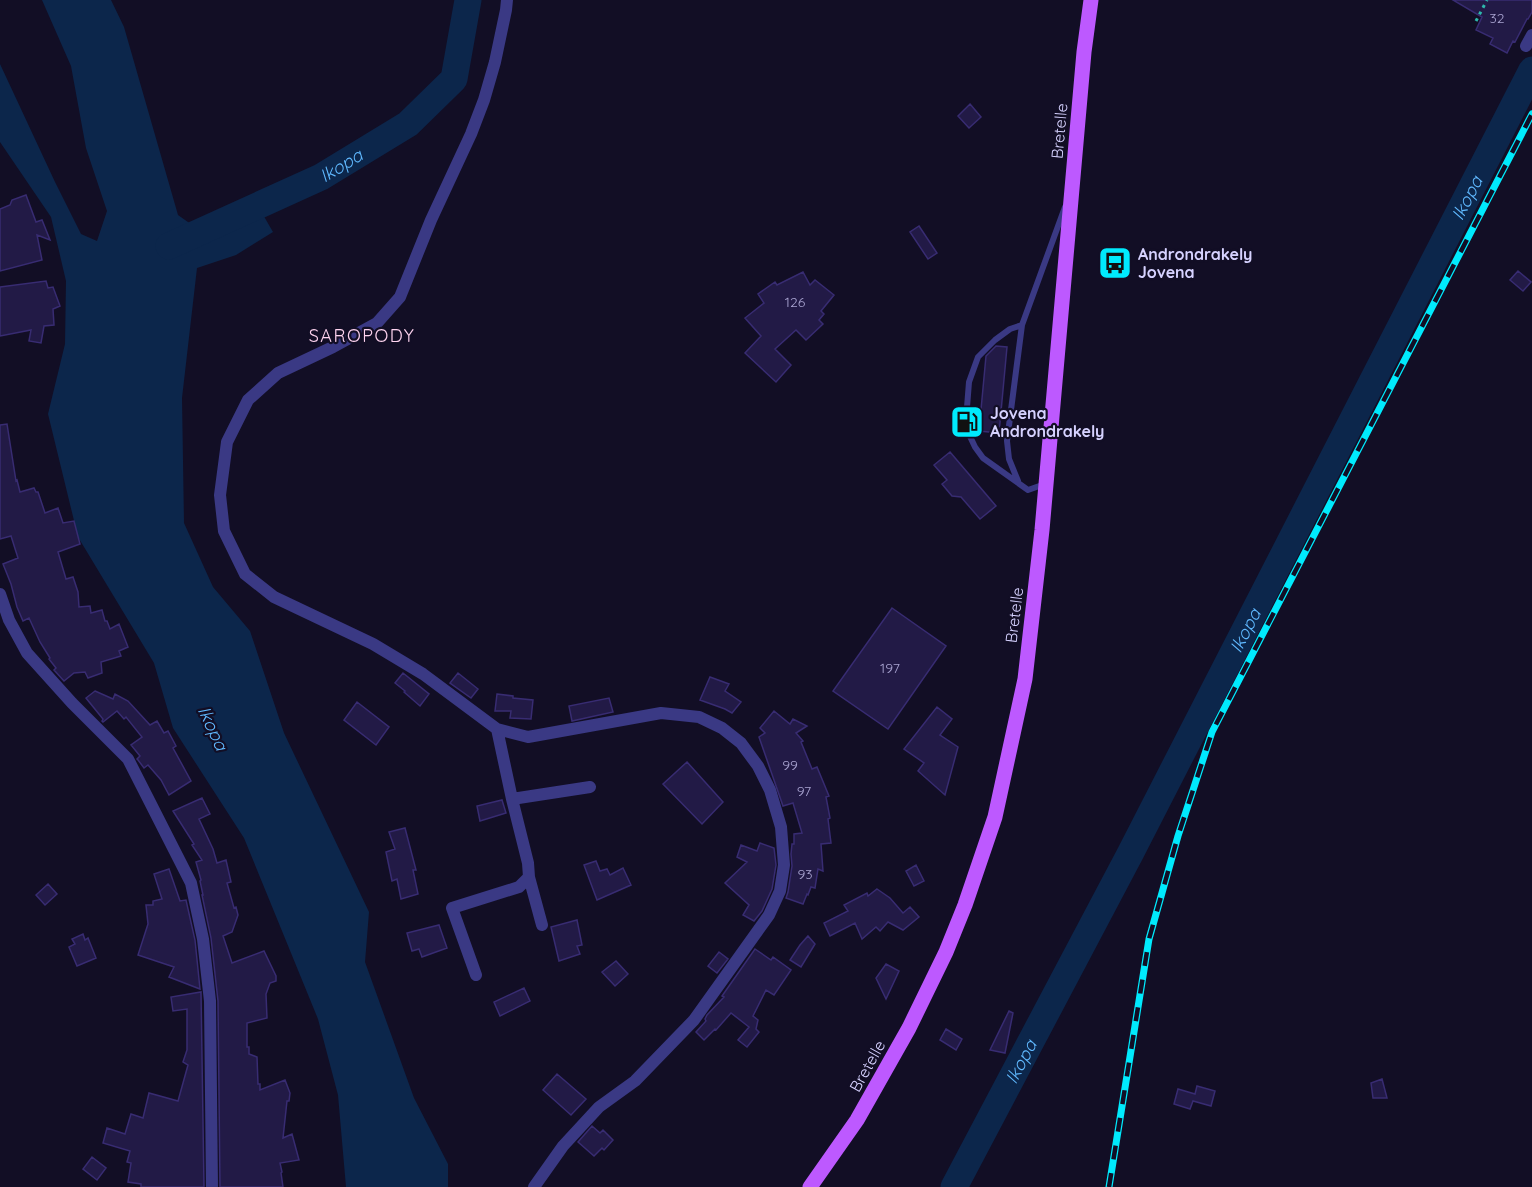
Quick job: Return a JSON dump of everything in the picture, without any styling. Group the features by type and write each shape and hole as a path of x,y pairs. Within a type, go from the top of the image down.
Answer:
{"main road":[{"name":"Bretelle","path":"810,1187 857,1120 909,1028 946,952 979,867 995,817 1025,679 1042,530 1084,52 1091,0"}],"street":[{"path":"507,0 497,52 484,100 400,297 377,323 278,373 249,400 227,442 220,495 224,531 244,573 274,597 373,644 413,668 497,729 528,737 661,713 699,717 722,728 741,743 758,766 770,790 781,827 784,865 780,891 769,915 694,1020 635,1080 599,1107 563,1146 534,1187"},
{"path":"0,594 9,620 27,653 72,703 128,759 191,883 203,939 210,1001 213,1187"},
{"path":"497,729 529,877 542,925"},
{"path":"512,799 590,787"},
{"path":"476,975 452,908 519,887 529,877"}],"lane":[{"path":"1018,483 1009,459 1007,441 1022,325 1072,187"},
{"path":"1022,325 1010,329 978,357 969,382 967,430 983,458 1028,490 1046,484"}],"path":[{"path":"1476,21 1487,0"}],"water":[{"path":"42,0 111,0 124,27 178,215 212,239 262,213 273,232 236,255 197,268 182,398 184,523 213,587 250,631 284,733 369,912 365,962 414,1098 448,1164 448,1187 346,1187 338,1095 318,1019 244,838 173,728 154,663 78,537 48,414 65,344 66,281 51,217 0,142 0,64 81,234 97,241 107,211 86,148 71,66"}],"building":[{"path":"1453,0 1532,0 1532,12 1507,53 1490,44 1493,38 1476,30 1482,17"},
{"path":"970,104 981,117 969,128 958,116"},
{"path":"26,195 36,222 42,220 50,240 37,235 42,260 0,271 0,209 10,205 12,200"},
{"path":"919,226 937,253 928,259 910,232"},
{"path":"1518,271 1531,282 1523,291 1510,280"},
{"path":"803,272 810,285 815,280 834,295 821,311 824,314 819,320 823,324 806,340 796,330 775,349 791,365 776,382 745,353 761,336 745,318 764,303 758,294 775,282 777,285"},
{"path":"46,281 48,288 53,287 60,306 53,309 54,325 44,326 41,343 29,341 31,330 0,336 0,287"},
{"path":"996,346 1007,347 999,433 979,431 986,356"},
{"path":"7,424 16,481 20,492 34,488 38,492 45,513 58,508 63,523 74,521 80,544 58,552 66,579 73,577 78,592 79,607 90,606 91,613 102,610 110,629 119,624 128,647 119,651 121,656 101,662 102,673 88,678 85,672 74,673 64,681 54,670 56,668 49,659 29,618 23,621 3,564 18,558 11,536 0,539 0,425"},
{"path":"950,452 996,506 980,519 961,497 952,496 942,484 947,480 934,465"},
{"path":"892,608 946,646 888,729 833,691"},
{"path":"403,673 429,694 420,706 395,683"},
{"path":"458,673 478,689 471,698 450,683"},
{"path":"710,677 729,684 725,691 741,702 732,713 700,700"},
{"path":"95,691 113,699 115,694 128,701 150,725 157,721 164,733 168,731 176,746 173,748 191,781 169,795 161,780 148,765 144,768 137,759 140,756 131,745 142,737 126,717 124,719 117,711 102,721 103,719 86,698"},
{"path":"497,694 533,700 531,719 510,718 511,711 495,711"},
{"path":"609,698 613,712 572,721 569,706"},
{"path":"357,702 389,727 376,745 344,720"},
{"path":"937,707 952,719 940,735 958,747 945,795 918,771 924,763 904,749"},
{"path":"774,711 790,724 793,719 807,726 796,733 803,741 801,742 812,769 817,767 829,796 826,797 831,843 821,844 823,871 818,869 815,888 811,887 803,904 786,898 792,866 794,834 802,833 793,803 783,806 759,737 765,733 760,728"},
{"path":"687,762 723,802 702,824 663,784"},
{"path":"202,798 210,814 199,819 217,863 226,860 231,882 227,883 238,915 232,932 223,936 232,963 264,951 276,976 276,981 270,983 266,994 267,1018 247,1023 247,1047 249,1047 249,1054 257,1057 260,1090 285,1080 290,1093 283,1138 292,1134 299,1160 280,1163 283,1187 220,1187 218,1001 211,938 196,862 202,860 173,811"},
{"path":"502,800 506,813 480,821 477,806"},
{"path":"405,828 416,870 413,870 418,894 401,899 397,879 392,881 386,852 395,849 389,832"},
{"path":"760,843 774,848 776,865 772,889 762,911 754,921 743,915 749,905 725,883 747,862 737,857 741,845 757,851"},
{"path":"596,861 600,871 607,869 610,875 623,868 631,885 597,900 584,865"},
{"path":"916,865 924,881 914,886 906,871"},
{"path":"169,869 180,901 186,900 195,940 200,989 169,977 174,967 138,955 148,924 146,905 153,905 153,901 162,899 154,874"},
{"path":"48,884 57,894 45,905 36,895"},
{"path":"877,889 890,898 903,913 910,907 919,917 903,930 888,922 880,931 876,927 862,939 855,923 830,936 824,923 848,911 844,905 867,893 868,896"},
{"path":"577,920 582,945 577,946 580,954 559,961 551,927"},
{"path":"439,925 447,948 422,957 419,949 412,951 407,933"},
{"path":"83,934 85,940 88,938 96,958 77,966 69,947 75,944 72,939"},
{"path":"808,936 815,944 801,967 790,960"},
{"path":"755,949 771,960 773,957 791,970 774,995 766,990 753,1016 758,1020 756,1029 759,1032 747,1047 738,1040 749,1027 731,1013 704,1040 696,1032 706,1021 707,1015 724,997 722,996"},
{"path":"719,952 728,959 717,973 708,966"},
{"path":"616,961 628,974 615,986 602,972"},
{"path":"886,964 899,971 886,999 876,978"},
{"path":"524,988 530,1001 500,1016 494,1002"},
{"path":"201,992 204,1187 141,1187 141,1184 128,1182 131,1163 127,1162 130,1151 103,1143 107,1128 125,1134 131,1114 143,1118 149,1093 178,1101 188,1065 183,1062 187,1050 187,1009 173,1011 171,997"},
{"path":"1009,1011 1013,1013 1005,1053 990,1050"},
{"path":"946,1029 962,1039 956,1050 940,1040"},
{"path":"557,1074 586,1099 571,1115 543,1090"},
{"path":"1382,1079 1387,1098 1373,1098 1371,1083"},
{"path":"1197,1086 1215,1091 1211,1106 1193,1101 1190,1109 1174,1104 1178,1089 1195,1094"},
{"path":"592,1126 600,1133 603,1130 613,1140 604,1150 602,1148 594,1156 578,1142"},
{"path":"92,1157 106,1168 97,1180 83,1169"}],"waterway":[{"name":"Ikopa","path":"169,246 321,177 408,124 454,79 468,0"},
{"name":"Ikopa","path":"954,1187 1130,854 1532,70"}],"railway":[{"path":"1109,1187 1149,939 1178,836 1212,732 1532,114"}],"place":[{"name":"Androndrakely Jovena","path":"1115,263"},
{"name":"Jovena Androndrakely","path":"967,422"}],"district":[{"name":"SAROPODY","path":"362,335"}]}
